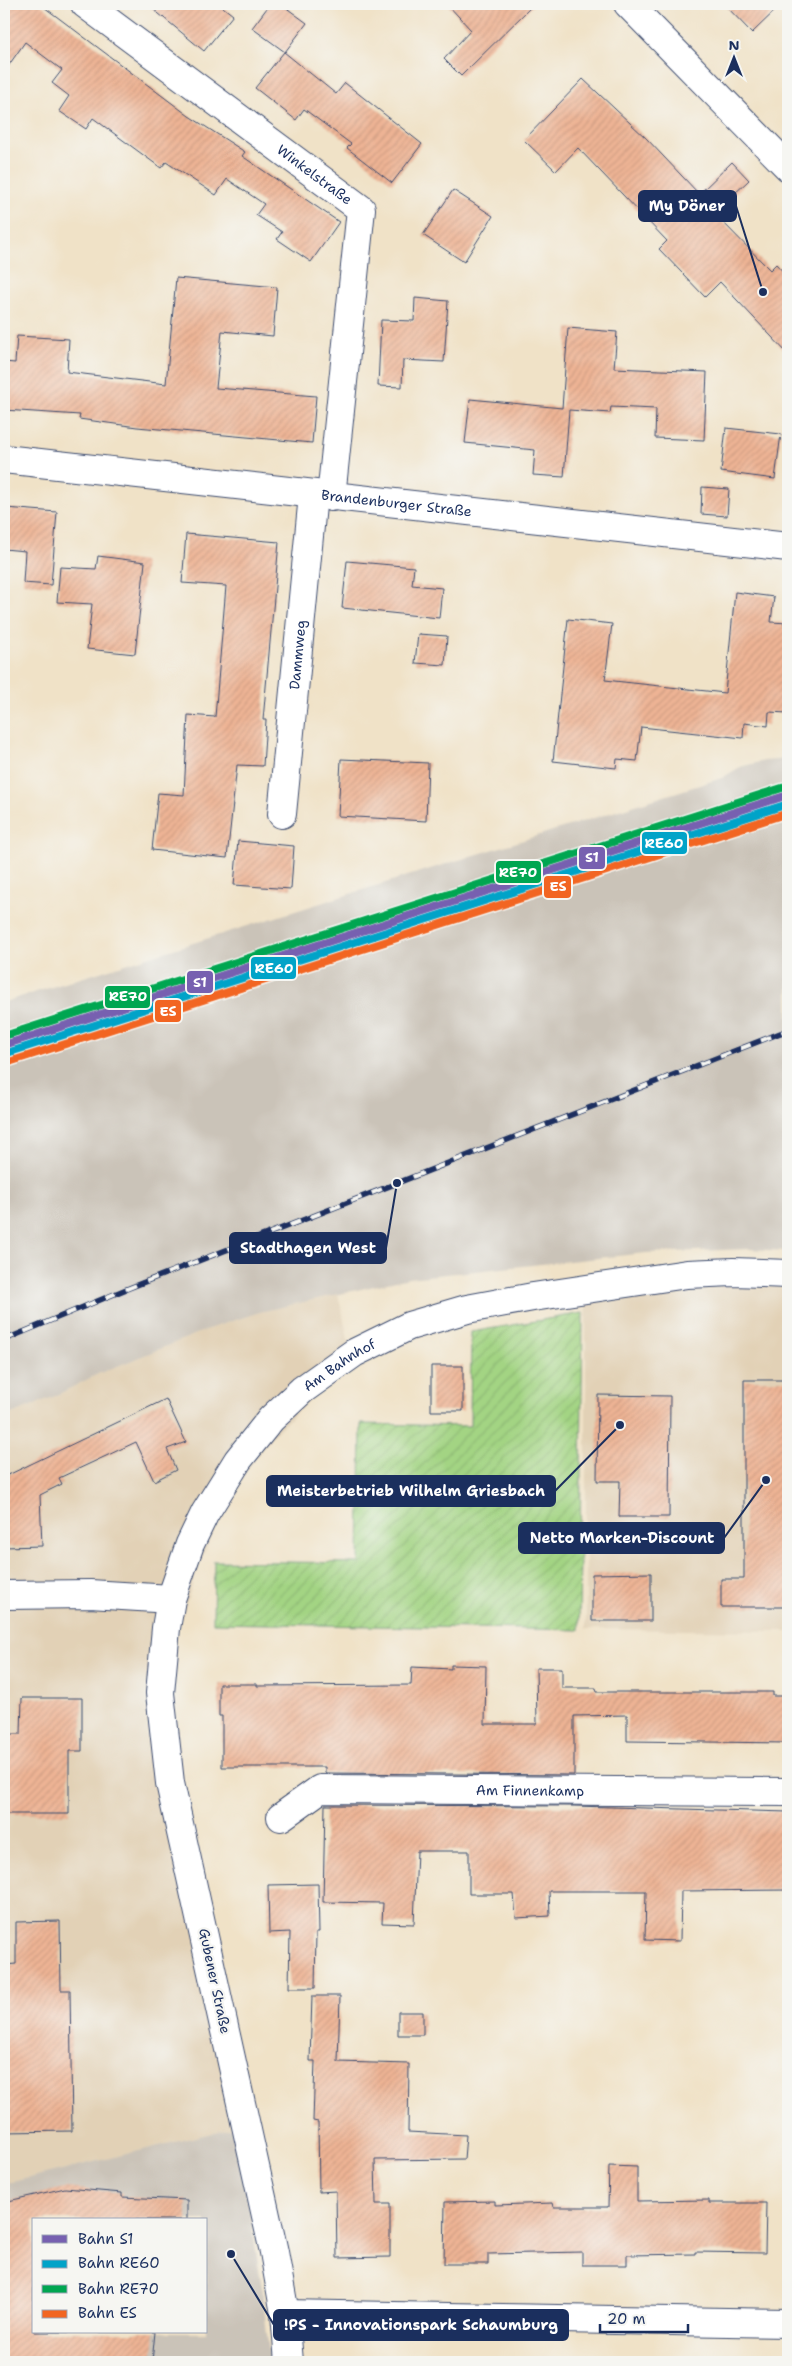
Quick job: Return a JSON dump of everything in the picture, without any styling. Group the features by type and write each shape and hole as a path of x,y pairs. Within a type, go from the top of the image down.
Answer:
{"street":[{"name":"Winkelstraße","path":"85,4 361,209 322,496"},
{"path":"628,4 788,167"},
{"name":"Brandenburger Straße","path":"4,459 788,547"},
{"name":"Dammweg","path":"282,814 322,496"},
{"name":"Am Bahnhof","path":"171,1598 190,1544 205,1513 238,1460 271,1418 302,1390 354,1353 409,1326 467,1309 687,1274 733,1272 788,1274"},
{"path":"4,1595 90,1594 171,1598"},
{"name":"Gubener Straße","path":"171,1598 166,1628 160,1693 170,1783 249,2134 285,2314 289,2362"},
{"name":"Am Finnenkamp","path":"281,1817 320,1789 788,1792"},
{"path":"285,2314 788,2323"}],"shaded area":[{"path":"788,759 788,1251 749,1249 646,1253 409,1278 260,1312 211,1328 98,1374 53,1397 4,1417 4,1002 722,778 740,767 764,761"},
{"path":"731,1284 788,1287 788,1631 586,1629 586,1301 669,1289"},
{"path":"338,1294 355,1370 311,1398 271,1437 229,1495 197,1570 176,1635 170,1694 236,2127 4,2184 4,1417 53,1397 98,1374 211,1328 260,1312"},
{"path":"236,2127 262,2288 270,2362 4,2362 4,2184"}],"green space":[{"path":"583,1313 579,1630 213,1623 214,1561 359,1563 361,1424 470,1426 471,1332"}],"building":[{"path":"4,4 40,4 189,116 245,152 242,156 339,222 311,262 277,239 282,232 256,215 264,204 227,179 216,195 166,162 161,168 93,118 86,129 59,111 69,96 52,83 62,70 25,42 4,72"},
{"path":"147,4 219,4 233,15 204,51"},
{"path":"270,4 281,4 307,23 285,52 252,28"},
{"path":"447,4 534,4 461,76 444,59 471,30"},
{"path":"724,4 782,4 752,33"},
{"path":"284,52 336,94 345,83 422,144 392,183 347,148 351,144 304,109 296,120 255,88"},
{"path":"583,79 646,138 699,194 732,162 749,180 714,213 770,270 776,264 788,277 788,354 720,282 705,297 659,249 667,241 578,148 556,171 524,140"},
{"path":"453,190 493,216 464,262 423,235"},
{"path":"176,278 277,287 273,336 222,331 216,388 316,396 312,443 137,427 79,419 80,415 4,410 4,362 15,363 17,336 69,339 67,372 166,384"},
{"path":"415,298 448,301 444,362 403,360 402,387 378,386 381,320 414,321"},
{"path":"568,328 617,332 614,368 707,372 704,440 655,438 656,409 611,407 610,413 569,410 564,477 533,475 535,450 465,443 470,399 562,408"},
{"path":"726,428 781,434 775,479 721,472"},
{"path":"702,487 729,489 727,516 701,514"},
{"path":"6,508 57,512 51,585 23,583 25,551 4,549"},
{"path":"186,534 279,542 263,720 266,720 263,766 237,765 227,858 152,850 158,793 184,795 188,715 215,717 226,586 182,583"},
{"path":"98,556 145,562 135,654 87,649 92,604 57,602 60,567 96,569"},
{"path":"347,561 414,567 412,585 442,588 439,618 342,608"},
{"path":"735,592 774,597 771,622 788,623 788,713 769,712 768,726 744,723 743,738 641,727 637,761 617,759 616,768 553,761 568,619 612,624 605,680 725,693"},
{"path":"418,634 447,636 445,665 415,663"},
{"path":"341,759 428,763 426,821 338,816"},
{"path":"238,841 294,846 291,889 234,885"},
{"path":"431,1366 463,1366 463,1411 431,1411"},
{"path":"744,1380 788,1380 788,1607 721,1607 721,1579 744,1579"},
{"path":"598,1395 670,1396 669,1517 619,1517 620,1481 597,1481"},
{"path":"166,1399 186,1442 167,1449 176,1470 154,1481 136,1442 59,1478 62,1484 40,1495 42,1546 4,1547 4,1477"},
{"path":"651,1573 651,1621 592,1621 592,1574"},
{"path":"451,1665 486,1666 485,1724 537,1724 536,1668 562,1668 562,1688 596,1688 597,1692 773,1692 773,1696 788,1696 788,1743 627,1741 627,1715 574,1716 574,1775 325,1773 325,1767 222,1767 222,1716 219,1716 219,1684 257,1684 257,1686 411,1685 412,1667 451,1669"},
{"path":"22,1698 82,1698 82,1751 69,1751 69,1814 4,1814 4,1734 21,1734"},
{"path":"325,1805 574,1806 788,1812 788,1890 681,1891 680,1941 645,1940 646,1891 549,1891 550,1916 516,1918 514,1894 469,1894 469,1851 417,1851 414,1924 382,1923 383,1903 323,1902"},
{"path":"318,1884 319,1932 316,1932 315,1988 289,1988 290,1932 269,1933 268,1885"},
{"path":"60,1921 61,1990 70,1990 72,2131 4,2132 4,1965 16,1964 16,1922"},
{"path":"312,1996 340,1996 338,2062 409,2064 408,2132 466,2135 464,2159 375,2160 376,2204 390,2204 390,2257 337,2258 336,2191 319,2192 318,2122 313,2121 315,2061 310,2061"},
{"path":"398,2012 423,2012 423,2035 398,2035"},
{"path":"609,2166 637,2167 637,2201 709,2200 709,2203 766,2203 765,2253 695,2252 695,2254 627,2255 627,2265 582,2265 582,2252 488,2254 488,2264 444,2264 445,2202 495,2201 495,2205 553,2203 554,2207 608,2207"},
{"path":"65,2188 122,2193 122,2197 187,2200 187,2218 32,2218 32,2334 155,2334 152,2362 4,2362 4,2202"}],"railway":[{"path":"4,1340 124,1290 788,1030"}],"rail line":[{"name":"RE70","path":"4,1036 785,787"},
{"name":"S1","path":"4,1045 788,795"},
{"name":"RE60","path":"7,1053 788,804"},
{"name":"ES","path":"9,1062 788,813"}],"place":[{"name":"My Döner","path":"763,292"},
{"name":"Stadthagen West","path":"397,1183"},
{"name":"Meisterbetrieb Wilhelm Griesbach","path":"620,1425"},
{"name":"Netto Marken-Discount","path":"766,1480"},
{"name":"!PS - Innovationspark Schaumburg","path":"231,2254"}]}
